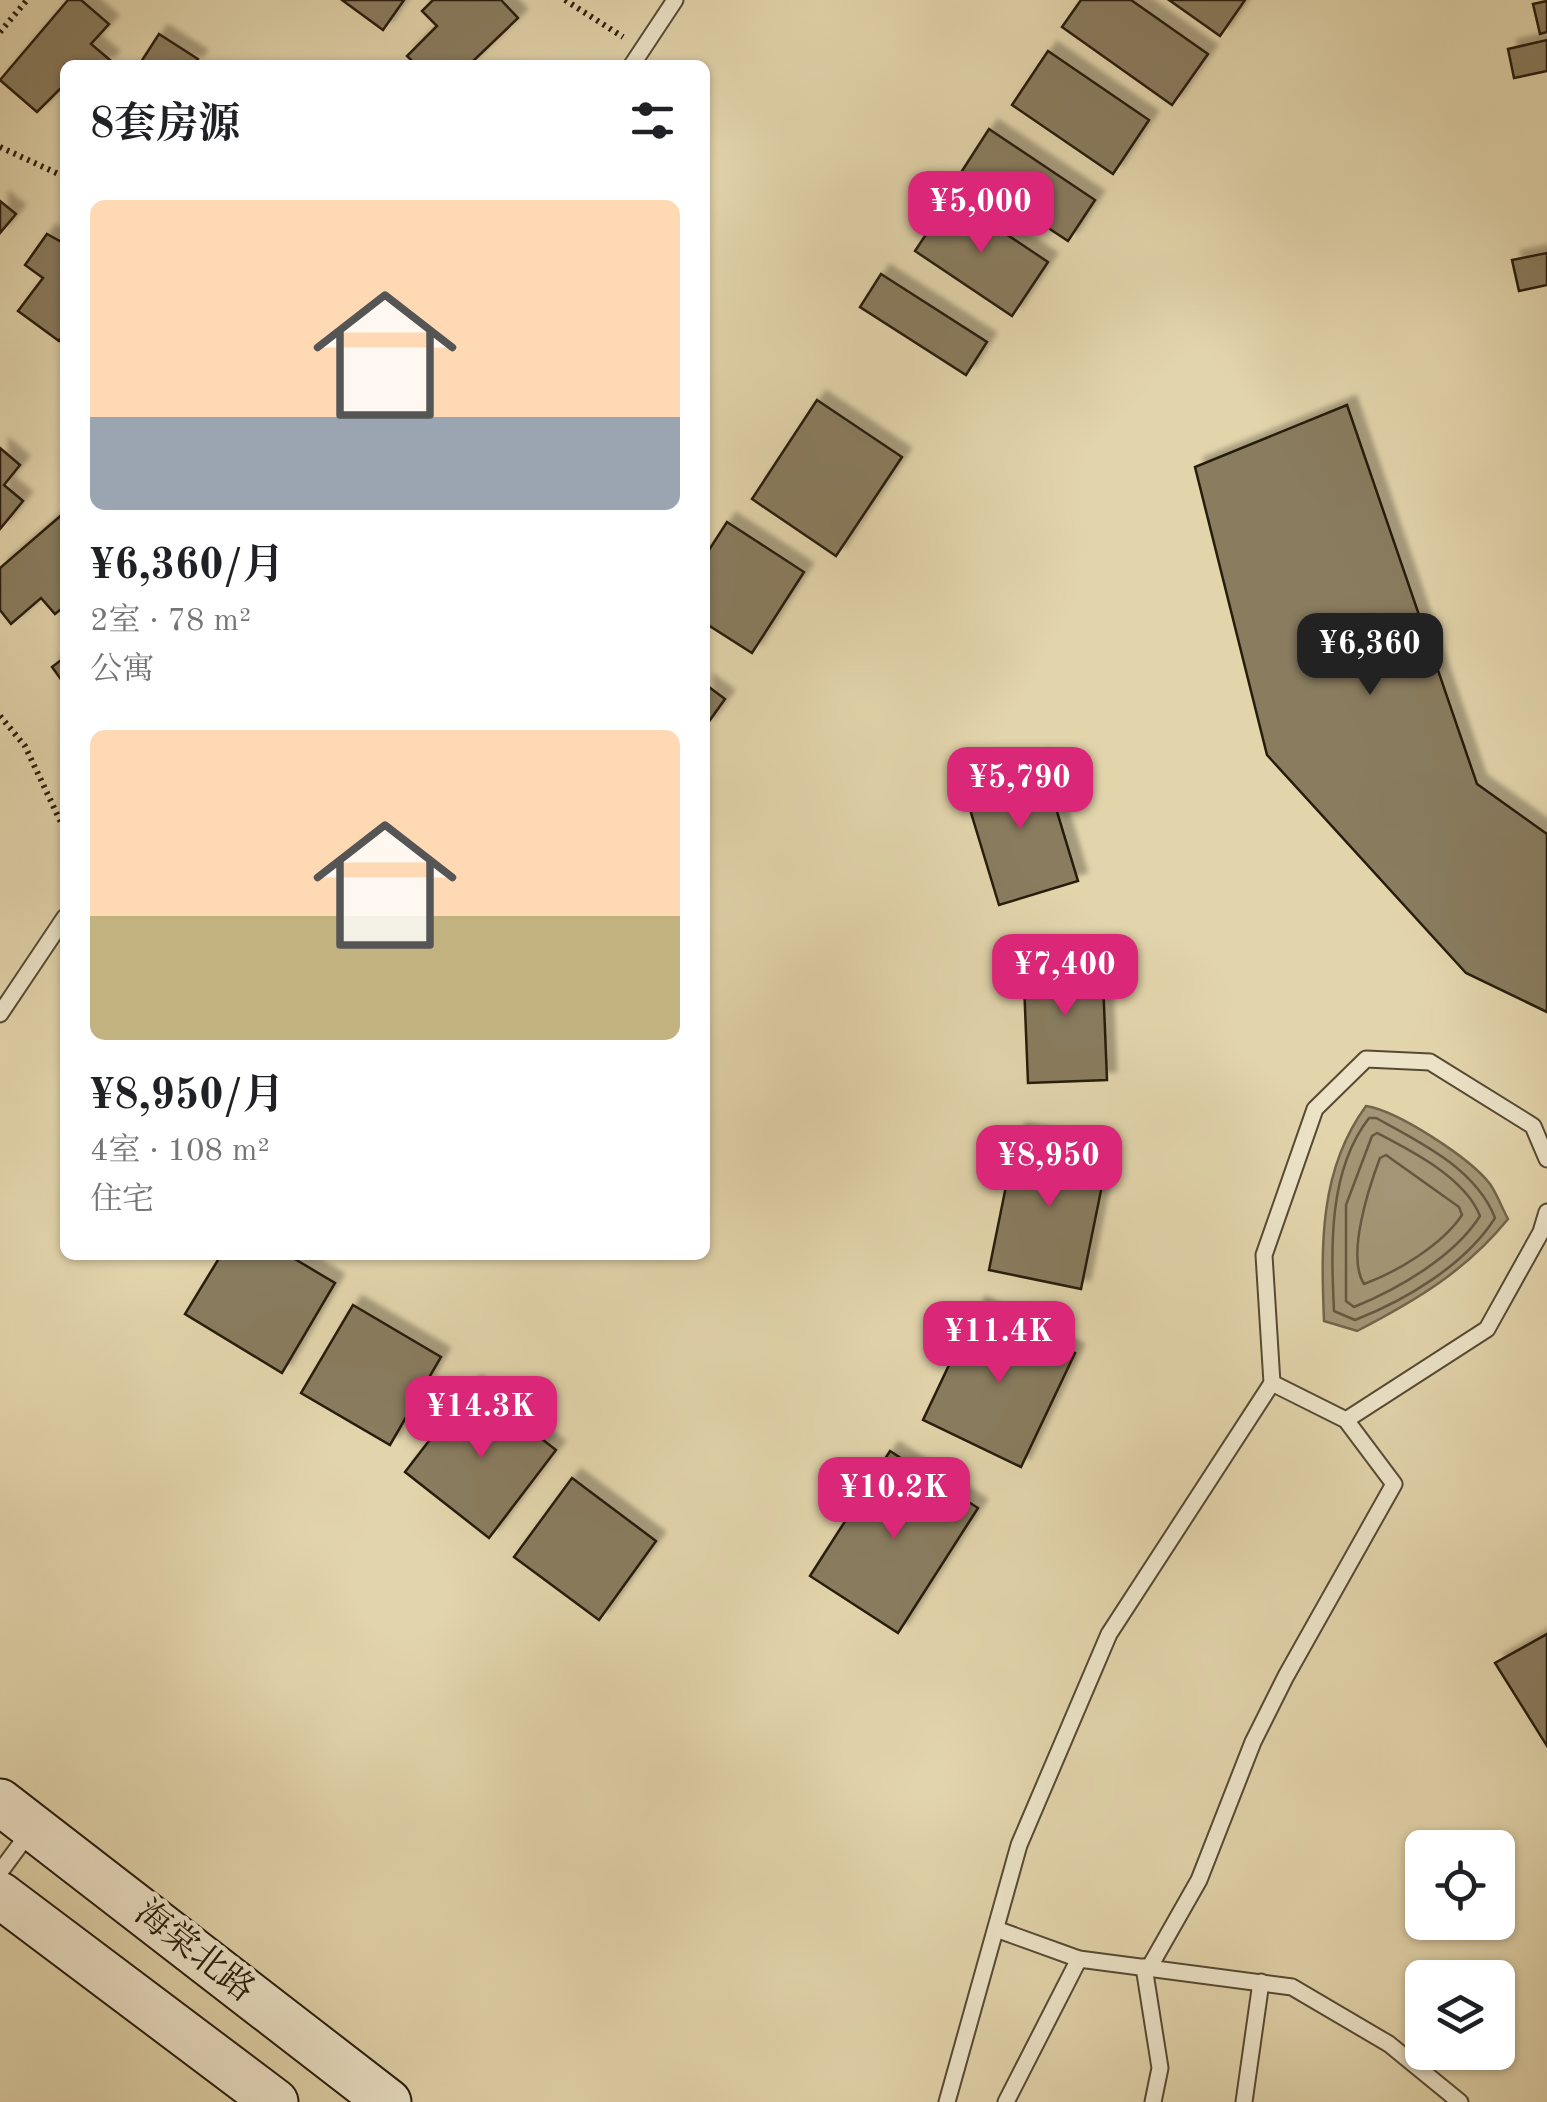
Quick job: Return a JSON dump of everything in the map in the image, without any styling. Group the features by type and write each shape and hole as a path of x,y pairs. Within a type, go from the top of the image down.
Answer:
{"main road":[{"name":"海棠北路","path":"16,1814 388,2102"},
{"name":"海棠北路","path":"0,1895 275,2102"}],"lane":[{"path":"635,60 675,0"},
{"path":"0,1014 60,924"},
{"path":"947,2102 1019,1844 1110,1634 1272,1383 1264,1255 1315,1110 1366,1059 1430,1062 1533,1126 1547,1159"},
{"path":"1346,1420 1487,1329 1542,1232 1547,1212"},
{"path":"1154,2102 1160,2068 1147,1968 1198,1880 1253,1742 1286,1676 1394,1484 1346,1420 1272,1383"},
{"path":"0,1872 16,1814"},
{"path":"996,1928 1079,1959 1292,1987 1373,2035 1460,2102"},
{"path":"1006,2102 1079,1959"},
{"path":"1244,2102 1261,1982"}],"path":[{"path":"0,32 27,0"},
{"path":"565,0 642,49"},
{"path":"0,147 60,175"},
{"path":"0,716 25,746 60,820"}],"water":[{"path":"1366,1106 1414,1126 1467,1162 1490,1184 1508,1219 1475,1254 1438,1283 1357,1331 1324,1321 1324,1237 1331,1182 1339,1156"}],"building":[{"path":"68,0 81,0 109,24 91,44 110,60 60,60 60,89 37,112 0,80"},
{"path":"342,0 404,0 383,30"},
{"path":"433,0 501,0 518,18 474,60 411,60 407,56 437,26 422,11"},
{"path":"1081,0 1131,0 1208,54 1172,105 1062,27"},
{"path":"1169,0 1245,0 1220,36"},
{"path":"1547,1 1547,32 1540,34 1533,4"},
{"path":"159,34 198,59 197,60 142,60"},
{"path":"1547,40 1547,71 1514,78 1508,49"},
{"path":"1048,51 1149,120 1113,174 1012,105"},
{"path":"989,129 1095,200 1068,241 962,171"},
{"path":"951,197 1048,262 1012,316 915,251"},
{"path":"0,201 16,214 0,233"},
{"path":"47,234 60,241 59,341 18,311 43,278 25,265"},
{"path":"1547,253 1547,285 1519,291 1512,260"},
{"path":"881,274 987,342 966,375 860,307"},
{"path":"817,400 902,457 836,556 752,499"},
{"path":"1347,405 1477,784 1547,834 1547,1012 1466,973 1267,755 1195,467"},
{"path":"0,448 20,465 4,485 23,501 0,529"},
{"path":"60,516 60,610 55,614 41,598 11,624 0,610 0,568"},
{"path":"727,522 804,572 752,653 710,626 710,548"},
{"path":"60,661 60,678 52,667"},
{"path":"710,688 725,699 710,720"},
{"path":"1041,759 1078,881 999,905 962,783"},
{"path":"1102,955 1107,1080 1028,1083 1023,958"},
{"path":"1017,1132 1109,1151 1081,1289 989,1270"},
{"path":"218,1260 296,1260 335,1283 282,1373 185,1314"},
{"path":"353,1305 441,1357 390,1445 301,1393"},
{"path":"977,1306 1075,1353 1021,1467 923,1420"},
{"path":"472,1385 556,1450 489,1538 405,1472"},
{"path":"890,1451 978,1508 898,1633 810,1576"},
{"path":"572,1478 656,1541 599,1620 514,1557"},
{"path":"1547,1634 1547,1746 1495,1663"}]}
